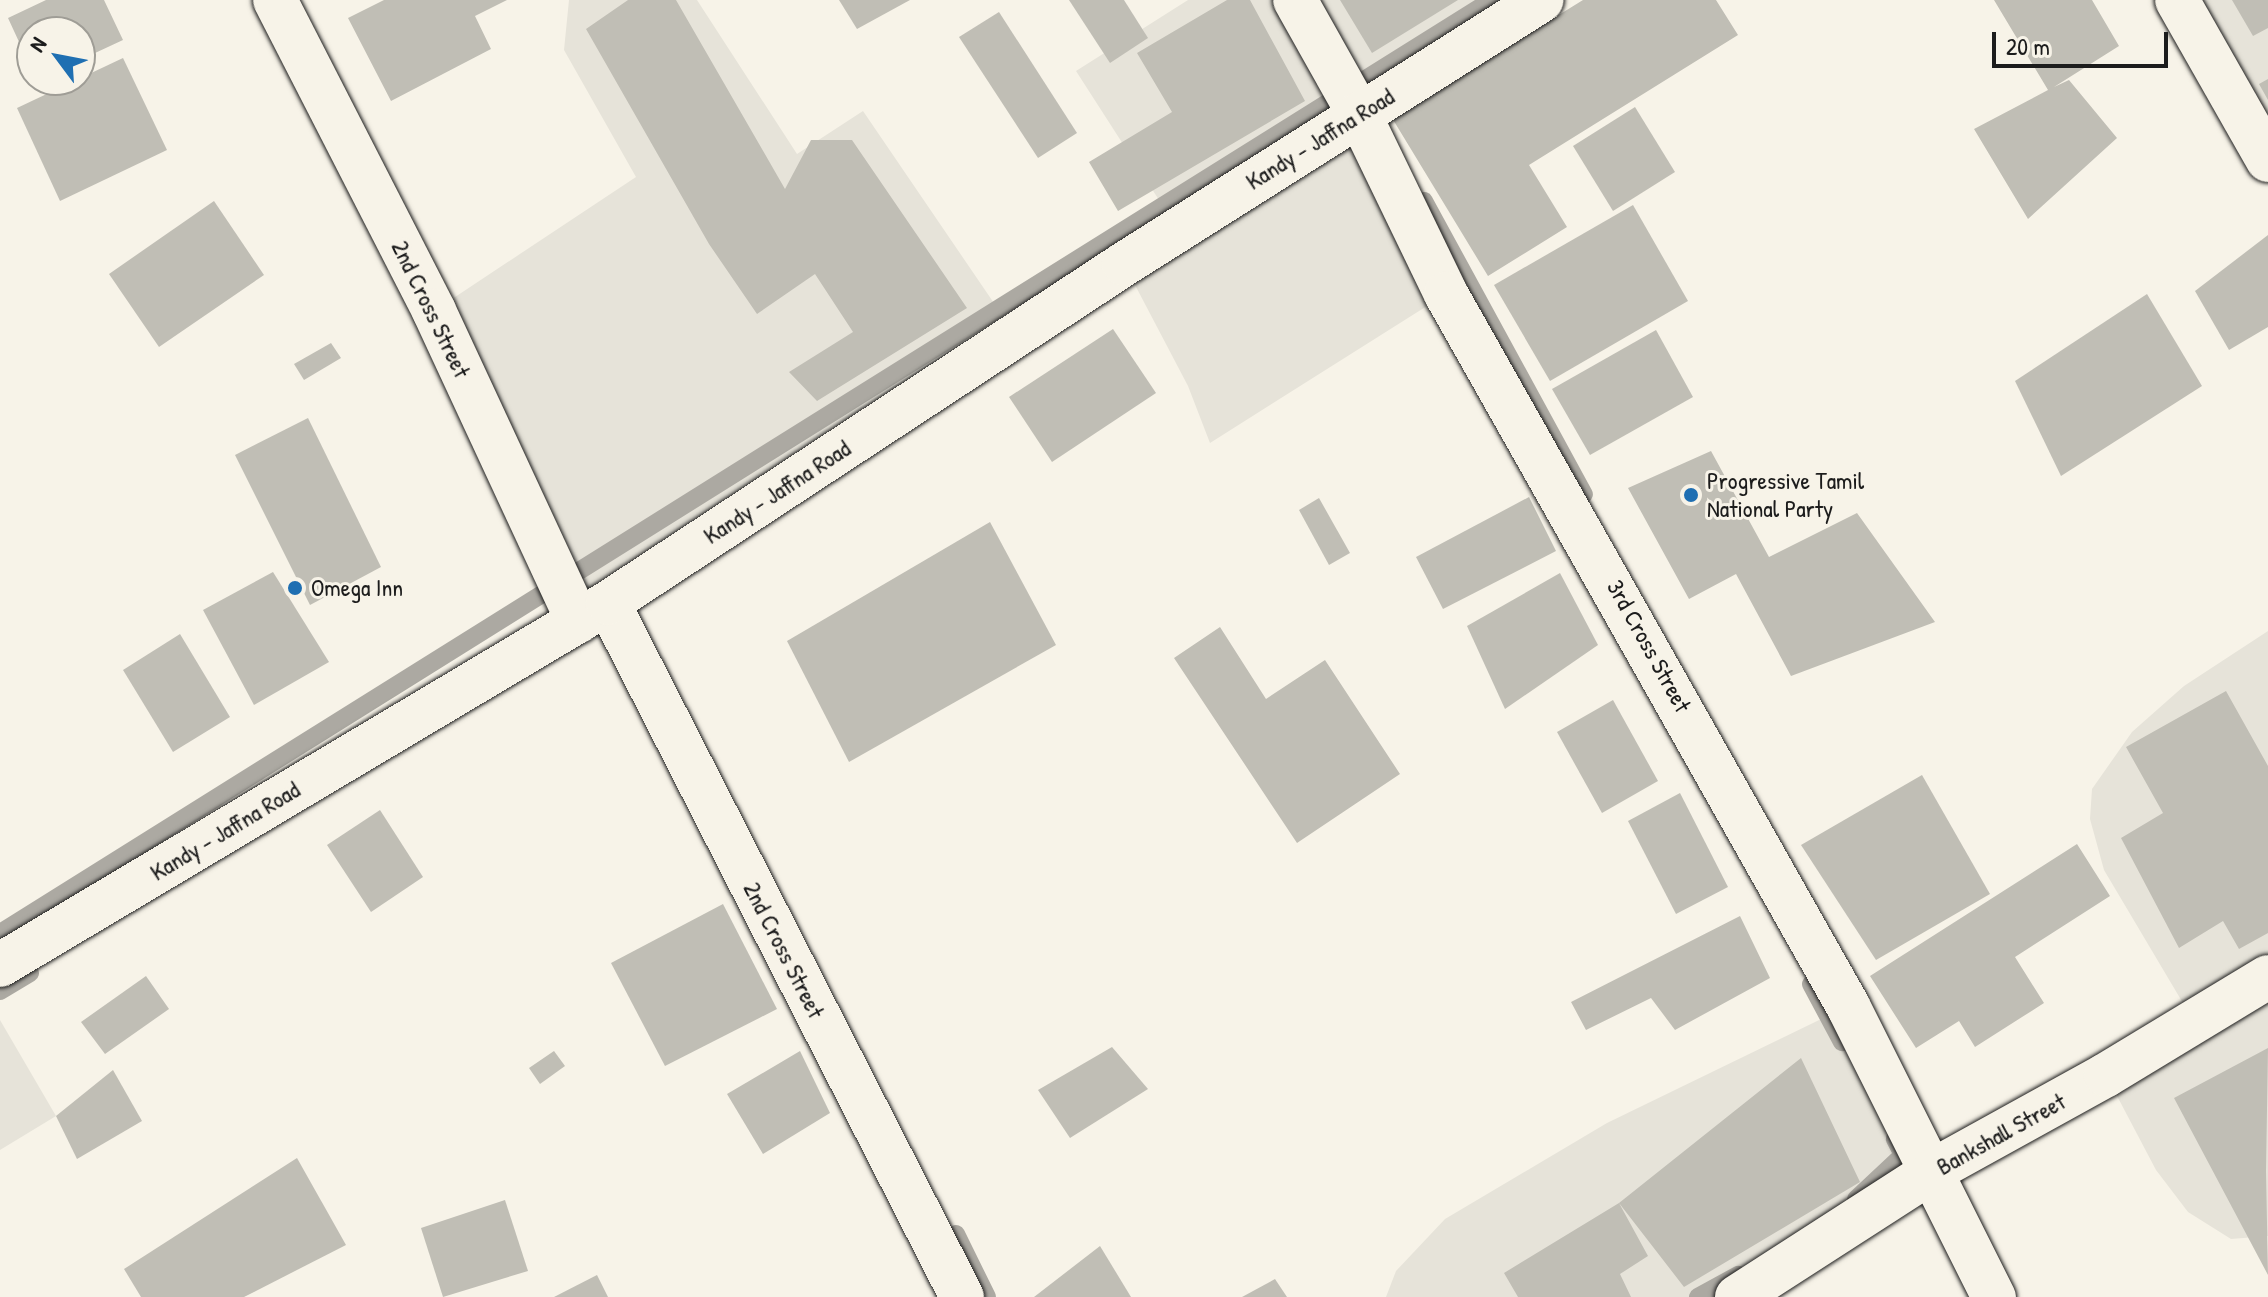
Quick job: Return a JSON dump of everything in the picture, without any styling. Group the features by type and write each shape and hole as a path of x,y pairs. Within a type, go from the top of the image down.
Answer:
{"main road":[{"name":"2nd Cross Street","path":"275,0 593,612 962,1297"},
{"name":"3rd Cross Street","path":"1295,0 1359,114 1446,294 1655,656 1934,1170 1994,1297"},
{"name":"Kandy - Jaffna Road","path":"0,965 593,612 1359,114 1541,0"},
{"path":"2177,0 2268,160"},
{"name":"Bankshall Street","path":"1737,1297 1934,1170 2268,977"}],"shaded area":[{"path":"569,0 697,0 797,154 863,111 1015,334 578,621 434,311 636,177 564,50"},
{"path":"1188,0 1541,0 1359,114 1446,294 1210,443 1188,386 1124,264 1177,228 1076,71"},
{"path":"2177,0 2268,0 2268,160"},
{"path":"2268,631 2268,1236 2231,1239 2188,1212 2156,1170 2106,1075 2193,1020 2104,870 2090,819 2092,789 2132,732 2184,686"},
{"path":"1848,1006 1934,1170 1737,1297 1386,1297 1396,1271 1445,1219 1607,1123"},
{"path":"0,1020 56,1116 0,1150"}],"building":[{"path":"46,0 104,0 123,40 96,53 96,16 16,16 16,35 8,18"},
{"path":"384,0 507,0 475,16 491,49 391,101 348,18"},
{"path":"628,0 676,0 785,189 811,140 852,140 967,308 817,401 789,372 853,332 815,274 757,314 709,244 586,29"},
{"path":"839,0 910,0 857,29"},
{"path":"1069,0 1124,0 1148,38 1110,63"},
{"path":"1227,0 1250,0 1305,101 1118,211 1089,162 1172,112 1137,53"},
{"path":"1340,0 1458,0 1372,53"},
{"path":"1583,0 1716,0 1738,35 1529,165 1567,227 1488,276 1392,118"},
{"path":"1994,0 2092,0 2119,46 2054,87 2069,80 2117,138 2028,219 1974,129 2048,90"},
{"path":"2232,0 2268,0 2268,28 2253,36"},
{"path":"999,12 1077,133 1038,158 959,37"},
{"path":"123,58 167,150 60,201 17,108 42,96 96,96 96,71"},
{"path":"2268,79 2268,100 2259,84"},
{"path":"1635,107 1675,172 1613,211 1573,146"},
{"path":"214,201 264,275 159,347 109,274"},
{"path":"1633,205 1688,301 1550,381 1494,285"},
{"path":"2268,235 2268,327 2229,350 2195,291"},
{"path":"2147,294 2202,386 2061,476 2015,381"},
{"path":"1113,329 1156,393 1052,462 1009,397"},
{"path":"1656,330 1693,397 1590,455 1552,389"},
{"path":"331,343 341,358 304,380 294,364"},
{"path":"308,418 381,567 310,605 235,455"},
{"path":"1711,451 1769,557 1857,513 1935,622 1791,676 1736,574 1689,599 1628,488"},
{"path":"1529,497 1556,551 1443,609 1416,557"},
{"path":"1319,498 1350,553 1329,565 1299,510"},
{"path":"990,522 1056,645 849,762 787,641"},
{"path":"273,572 329,662 254,705 203,610"},
{"path":"1560,573 1598,645 1505,709 1467,626"},
{"path":"1220,627 1266,699 1325,660 1400,774 1297,843 1174,658"},
{"path":"180,634 230,717 173,752 123,670"},
{"path":"2226,691 2268,766 2268,933 2239,949 2223,921 2179,948 2121,838 2163,813 2126,747"},
{"path":"1613,700 1658,781 1602,813 1557,732"},
{"path":"1922,775 1990,894 1876,960 1801,845"},
{"path":"1680,793 1728,887 1676,914 1628,821"},
{"path":"380,810 423,877 371,912 327,845"},
{"path":"2077,844 2110,896 2015,957 2044,1003 1975,1047 1959,1021 1916,1048 1870,976"},
{"path":"723,904 777,1009 665,1066 611,963"},
{"path":"1740,916 1770,978 1675,1030 1651,998 1586,1030 1571,1002"},
{"path":"146,976 169,1009 105,1054 81,1022"},
{"path":"1112,1047 1148,1089 1070,1138 1038,1090"},
{"path":"2268,1048 2266,1171 2268,1275 2174,1098"},
{"path":"554,1051 565,1066 540,1084 529,1068"},
{"path":"800,1051 830,1113 763,1154 727,1094"},
{"path":"1801,1058 1860,1182 1684,1287 1619,1203"},
{"path":"113,1070 142,1121 77,1159 56,1116"},
{"path":"297,1158 346,1245 244,1297 141,1297 124,1269"},
{"path":"505,1200 528,1271 443,1297 421,1228"},
{"path":"1619,1203 1648,1256 1620,1274 1631,1297 1518,1297 1504,1273"},
{"path":"1100,1246 1131,1297 1034,1297"},
{"path":"597,1275 608,1297 554,1297"},
{"path":"1275,1279 1287,1297 1242,1297"}],"waterway":[{"path":"0,933 1492,0"},
{"path":"1424,201 1584,494"},
{"path":"0,991 30,973"},
{"path":"1811,984 1842,1042"},
{"path":"1856,1199 1903,1155 1895,1139"},
{"path":"956,1234 987,1297"},
{"path":"1698,1297 1738,1275"}],"place":[{"name":"Progressive Tamil National Party","path":"1691,495"},
{"name":"Omega Inn","path":"295,588"}]}
